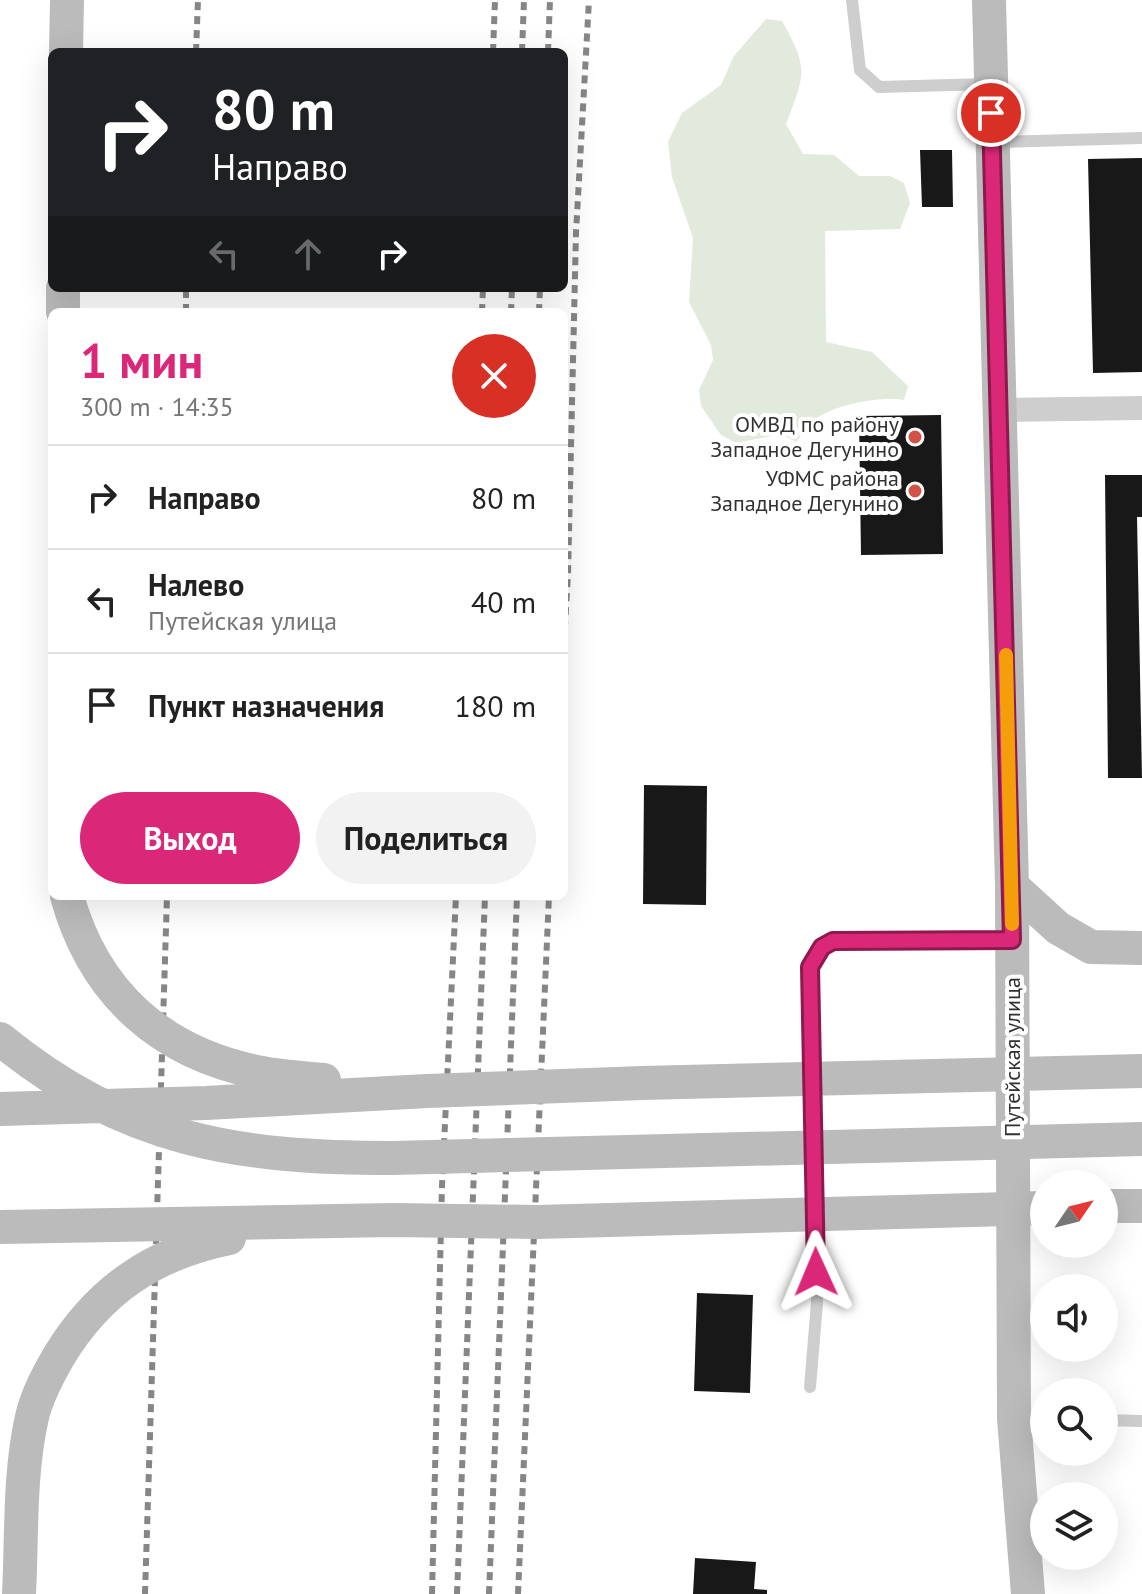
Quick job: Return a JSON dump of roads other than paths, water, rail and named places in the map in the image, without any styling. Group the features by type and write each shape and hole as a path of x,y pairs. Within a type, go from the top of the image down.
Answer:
{"main road":[{"path":"66,48 67,0"},
{"name":"Путейская улица","path":"989,0 1012,940 1029,1419 1020,1591"},
{"path":"1012,886 1058,928 1091,947 1142,948"},
{"path":"68,900 76,928 108,984 130,1009 159,1033 190,1051 263,1074 427,1091"},
{"path":"0,1039 31,1065 146,1126 204,1143 302,1157 393,1158 1142,1139"},
{"path":"0,1109 778,1079 1142,1071"},
{"path":"1118,1206 1142,1206"},
{"path":"0,1227 392,1220 537,1222 1030,1208"},
{"path":"19,1594 25,1457 32,1415 45,1379 66,1344 108,1293 133,1274 197,1245 276,1231 392,1220"}],"street":[{"path":"999,410 1142,408"}],"lane":[{"path":"852,0 860,70 879,87 990,84"},
{"path":"992,142 1142,138"},
{"path":"810,1387 817,1303 810,967 822,947 833,941 1012,940"},
{"path":"1118,1420 1142,1421"}],"railway":[{"path":"196,48 198,0"},
{"path":"493,48 495,0"},
{"path":"522,48 524,0"},
{"path":"548,48 550,0"},
{"path":"568,574 576,233 589,0"},
{"path":"186,292 186,308"},
{"path":"482,308 483,292"},
{"path":"511,308 512,292"},
{"path":"539,308 540,292"},
{"path":"145,1594 167,900"},
{"path":"432,1594 442,1186 456,900"},
{"path":"457,1594 485,900"},
{"path":"489,1594 517,900"},
{"path":"518,1594 549,900"}],"place":[{"name":"ОМВД по району Западное Дегунино","path":"915,437"},
{"name":"УФМС района Западное Дегунино","path":"915,491"}]}
